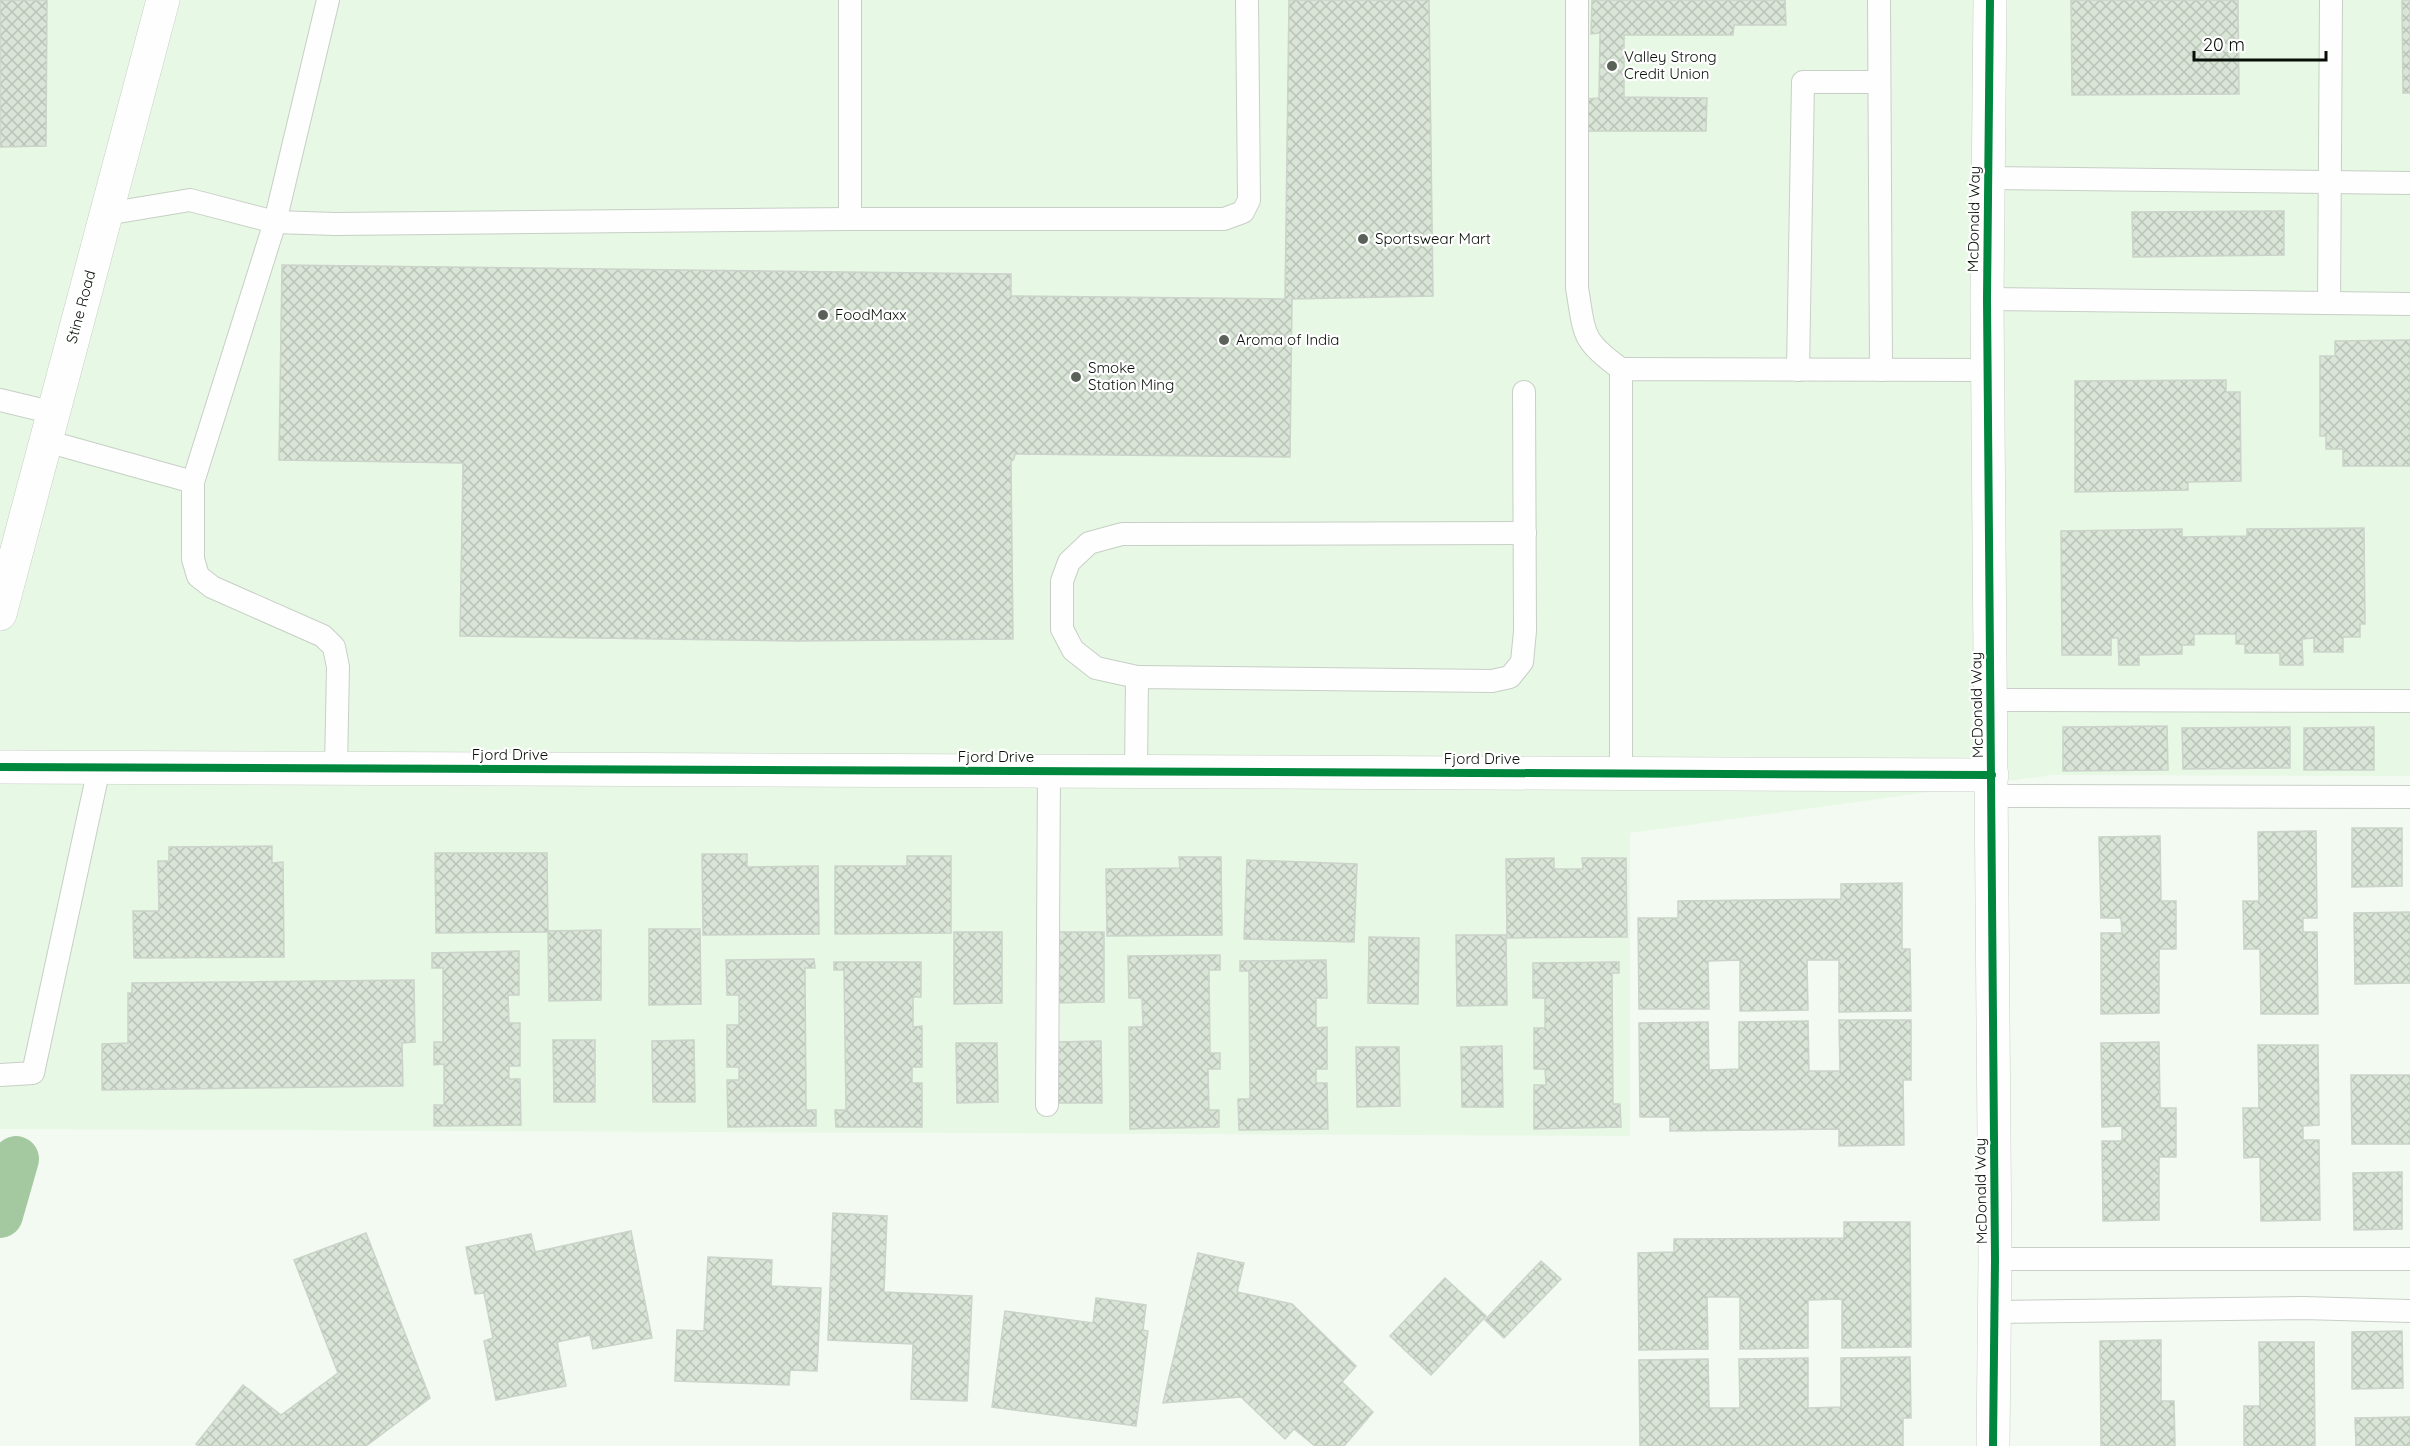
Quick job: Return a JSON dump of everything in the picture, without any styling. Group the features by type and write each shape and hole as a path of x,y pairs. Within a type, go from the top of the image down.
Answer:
{"street":[{"name":"Stine Road","path":"0,614 10,535 50,427 163,0"},
{"name":"McDonald Way","path":"1990,0 1987,299 1995,1258 1993,1446"},
{"name":"Fjord Drive","path":"0,767 1622,773 1991,785"}],"lane":[{"path":"328,0 275,222 193,482 194,559 198,576 212,587 323,636 334,647 338,667 336,768"},
{"path":"850,0 850,219"},
{"path":"106,214 190,200 275,222 357,224 850,219 1224,219 1243,212 1249,200 1247,0"},
{"path":"1577,0 1577,288 1584,333 1595,351 1621,369 1988,370"},
{"path":"1878,0 1881,370"},
{"path":"2329,303 2331,0"},
{"path":"1798,370 1803,82 1879,82"},
{"path":"1988,178 2410,183"},
{"path":"1987,299 2410,304"},
{"path":"1621,369 1622,773"},
{"path":"1524,392 1525,533 1523,652 1522,662 1510,677 1492,681 1137,677 1096,668 1073,650 1062,629 1062,581 1069,562 1089,543 1122,534 1525,533"},
{"path":"0,400 50,427 193,482"},
{"path":"1136,772 1137,677"},
{"path":"1990,700 2410,701"},
{"path":"0,1075 33,1073 99,768"},
{"path":"1047,1105 1049,771"},
{"path":"1991,785 2410,797"},
{"path":"1995,1258 2410,1259"},
{"path":"1993,1312 2303,1308 2410,1311"}],"shaded area":[{"path":"0,0 2410,0 2410,776 2053,775 1630,833 1630,1136 0,1129"}],"building":[{"path":"0,0 47,0 46,146 0,147"},
{"path":"1289,0 1429,0 1433,296 1292,299 1290,457 1015,454 1011,462 1013,639 795,641 460,636 463,463 279,460 282,265 1011,274 1011,296 1285,299"},
{"name":"Valley Strong Credit Union","path":"1592,0 1785,0 1786,25 1734,25 1733,35 1624,35 1624,97 1707,98 1706,131 1587,131 1587,99 1599,98 1600,33 1591,34"},
{"path":"2071,0 2238,0 2239,94 2072,95"},
{"path":"2402,0 2410,0 2410,93 2403,93"},
{"path":"2284,211 2284,255 2133,257 2132,212"},
{"path":"2410,340 2410,466 2343,466 2343,449 2326,449 2326,436 2320,436 2320,356 2335,356 2335,341"},
{"path":"2226,380 2226,392 2240,392 2241,481 2188,482 2188,490 2075,492 2075,381"},
{"path":"2364,528 2365,624 2360,624 2360,637 2343,637 2343,652 2314,652 2314,638 2302,639 2303,665 2280,665 2280,653 2245,653 2245,644 2236,644 2236,634 2194,634 2194,645 2182,645 2182,654 2139,655 2139,665 2119,665 2118,638 2111,638 2111,655 2062,655 2061,531 2182,529 2182,537 2247,536 2247,529"},
{"path":"2167,726 2168,770 2063,771 2063,727"},
{"path":"2290,727 2290,768 2183,769 2182,728"},
{"path":"2374,727 2374,770 2304,770 2304,728"},
{"path":"2352,828 2402,828 2402,886 2352,887"},
{"path":"2316,831 2317,918 2303,918 2303,932 2317,932 2318,1014 2261,1014 2260,949 2244,949 2243,901 2259,901 2258,832"},
{"path":"2160,836 2161,901 2176,901 2176,949 2159,949 2159,1013 2101,1014 2101,933 2122,933 2121,918 2101,918 2099,837"},
{"path":"272,846 272,863 283,862 284,957 134,958 133,911 159,911 158,861 169,861 169,847"},
{"path":"435,853 547,853 548,932 436,933"},
{"path":"702,854 747,854 747,867 818,866 819,934 703,935"},
{"path":"907,856 951,856 951,933 835,934 835,866 907,866"},
{"path":"1179,857 1221,857 1222,935 1107,936 1106,869 1180,868"},
{"path":"1554,858 1554,869 1583,869 1582,858 1626,858 1627,937 1507,938 1506,859"},
{"path":"1247,860 1357,864 1354,942 1244,939"},
{"path":"1902,883 1902,949 1910,949 1911,1011 1839,1012 1839,960 1807,960 1808,1010 1740,1011 1740,960 1708,961 1709,1009 1639,1009 1638,918 1678,918 1678,901 1841,899 1841,884"},
{"path":"2410,912 2410,983 2355,984 2354,913"},
{"path":"649,929 700,929 701,1004 649,1005"},
{"path":"601,930 601,1000 549,1001 548,931"},
{"path":"954,932 1002,932 1002,1003 954,1004"},
{"path":"1052,932 1104,932 1104,1002 1053,1003"},
{"path":"1456,935 1506,935 1507,1005 1457,1006"},
{"path":"1369,937 1419,938 1418,1004 1368,1003"},
{"path":"519,951 519,995 508,995 509,1023 520,1023 520,1066 509,1066 509,1079 520,1079 521,1125 434,1126 434,1105 444,1105 444,1064 434,1065 434,1042 443,1042 443,968 432,968 432,953"},
{"path":"1220,955 1220,970 1209,970 1210,1053 1220,1053 1220,1069 1208,1069 1209,1110 1219,1110 1219,1127 1130,1129 1129,1027 1143,1027 1142,998 1129,998 1128,956"},
{"path":"814,959 815,968 805,968 806,1110 816,1110 816,1126 728,1127 727,1080 739,1080 739,1067 727,1067 727,1025 739,1025 739,995 727,995 726,960"},
{"path":"1326,960 1327,998 1316,998 1316,1028 1327,1027 1327,1069 1316,1069 1316,1083 1327,1083 1328,1129 1239,1130 1238,1099 1250,1099 1249,971 1240,971 1240,961"},
{"path":"834,962 921,962 921,997 913,997 913,1027 922,1026 922,1067 912,1067 912,1083 922,1083 922,1127 836,1127 835,1110 846,1110 844,970 834,970"},
{"path":"1619,962 1619,973 1612,973 1613,1104 1620,1104 1621,1127 1534,1129 1534,1085 1546,1085 1545,1069 1534,1069 1534,1028 1545,1028 1545,998 1533,998 1533,963"},
{"path":"414,980 415,1042 402,1043 403,1086 102,1090 102,1044 128,1043 128,993 132,993 132,983"},
{"path":"1839,1020 1911,1020 1911,1080 1903,1080 1904,1145 1839,1146 1839,1129 1670,1131 1670,1117 1640,1117 1639,1023 1708,1022 1709,1070 1739,1069 1739,1022 1808,1021 1809,1071 1840,1071"},
{"path":"553,1040 595,1040 595,1102 554,1102"},
{"path":"694,1040 695,1102 653,1102 652,1041"},
{"path":"1101,1041 1102,1103 1056,1103 1055,1042"},
{"path":"2159,1042 2160,1108 2176,1108 2176,1157 2159,1157 2159,1220 2103,1221 2102,1141 2122,1141 2122,1126 2102,1127 2101,1043"},
{"path":"956,1043 997,1043 998,1102 957,1103"},
{"path":"2258,1045 2318,1045 2319,1125 2303,1126 2303,1140 2319,1140 2320,1220 2261,1221 2260,1157 2244,1158 2243,1108 2259,1108"},
{"path":"1502,1046 1503,1107 1462,1107 1461,1047"},
{"path":"1356,1047 1399,1047 1400,1106 1357,1107"},
{"path":"2351,1075 2410,1075 2410,1144 2352,1144"},
{"path":"2402,1172 2402,1229 2354,1230 2353,1173"},
{"path":"833,1213 887,1216 884,1292 972,1296 967,1401 911,1399 913,1344 828,1340"},
{"path":"1844,1222 1910,1222 1911,1347 1842,1348 1842,1299 1808,1300 1808,1348 1740,1349 1740,1297 1707,1297 1708,1349 1639,1350 1638,1253 1674,1252 1674,1239 1844,1238"},
{"path":"631,1231 652,1338 593,1349 590,1335 557,1342 566,1386 496,1400 484,1341 493,1338 484,1293 475,1294 466,1247 531,1234 535,1252"},
{"path":"366,1233 430,1398 366,1446 199,1446 196,1444 243,1385 281,1415 338,1373 294,1260"},
{"path":"1198,1253 1244,1263 1237,1292 1292,1304 1356,1366 1342,1382 1373,1412 1344,1446 1315,1446 1294,1429 1285,1439 1241,1397 1163,1403"},
{"path":"708,1257 772,1260 771,1286 821,1288 817,1371 790,1370 789,1385 675,1381 677,1330 704,1331"},
{"path":"1541,1261 1561,1279 1504,1338 1485,1320"},
{"path":"1445,1278 1486,1316 1431,1375 1390,1336"},
{"path":"1096,1298 1146,1305 1143,1330 1148,1331 1136,1426 992,1407 1005,1311 1093,1323"},
{"path":"2402,1331 2403,1388 2352,1389 2352,1332"},
{"path":"2161,1340 2161,1401 2174,1401 2175,1446 2101,1446 2100,1341"},
{"path":"2259,1342 2314,1342 2315,1446 2244,1446 2244,1406 2260,1406"},
{"path":"1910,1357 1911,1418 1903,1418 1903,1446 1640,1446 1639,1360 1708,1359 1709,1408 1740,1408 1739,1359 1808,1358 1808,1408 1841,1407 1841,1358"},
{"path":"2410,1417 2410,1446 2356,1446 2355,1418"}],"waterway":[{"path":"0,1215 16,1159"}],"cycle path":[{"path":"1990,0 1987,299 1995,1259 1993,1446"},
{"path":"0,767 1992,775"}],"place":[{"name":"Valley Strong Credit Union","path":"1612,66"},
{"name":"Sportswear Mart","path":"1363,239"},
{"name":"FoodMaxx","path":"823,315"},
{"name":"Aroma of India","path":"1224,340"},
{"name":"Smoke Station Ming","path":"1076,377"}]}
